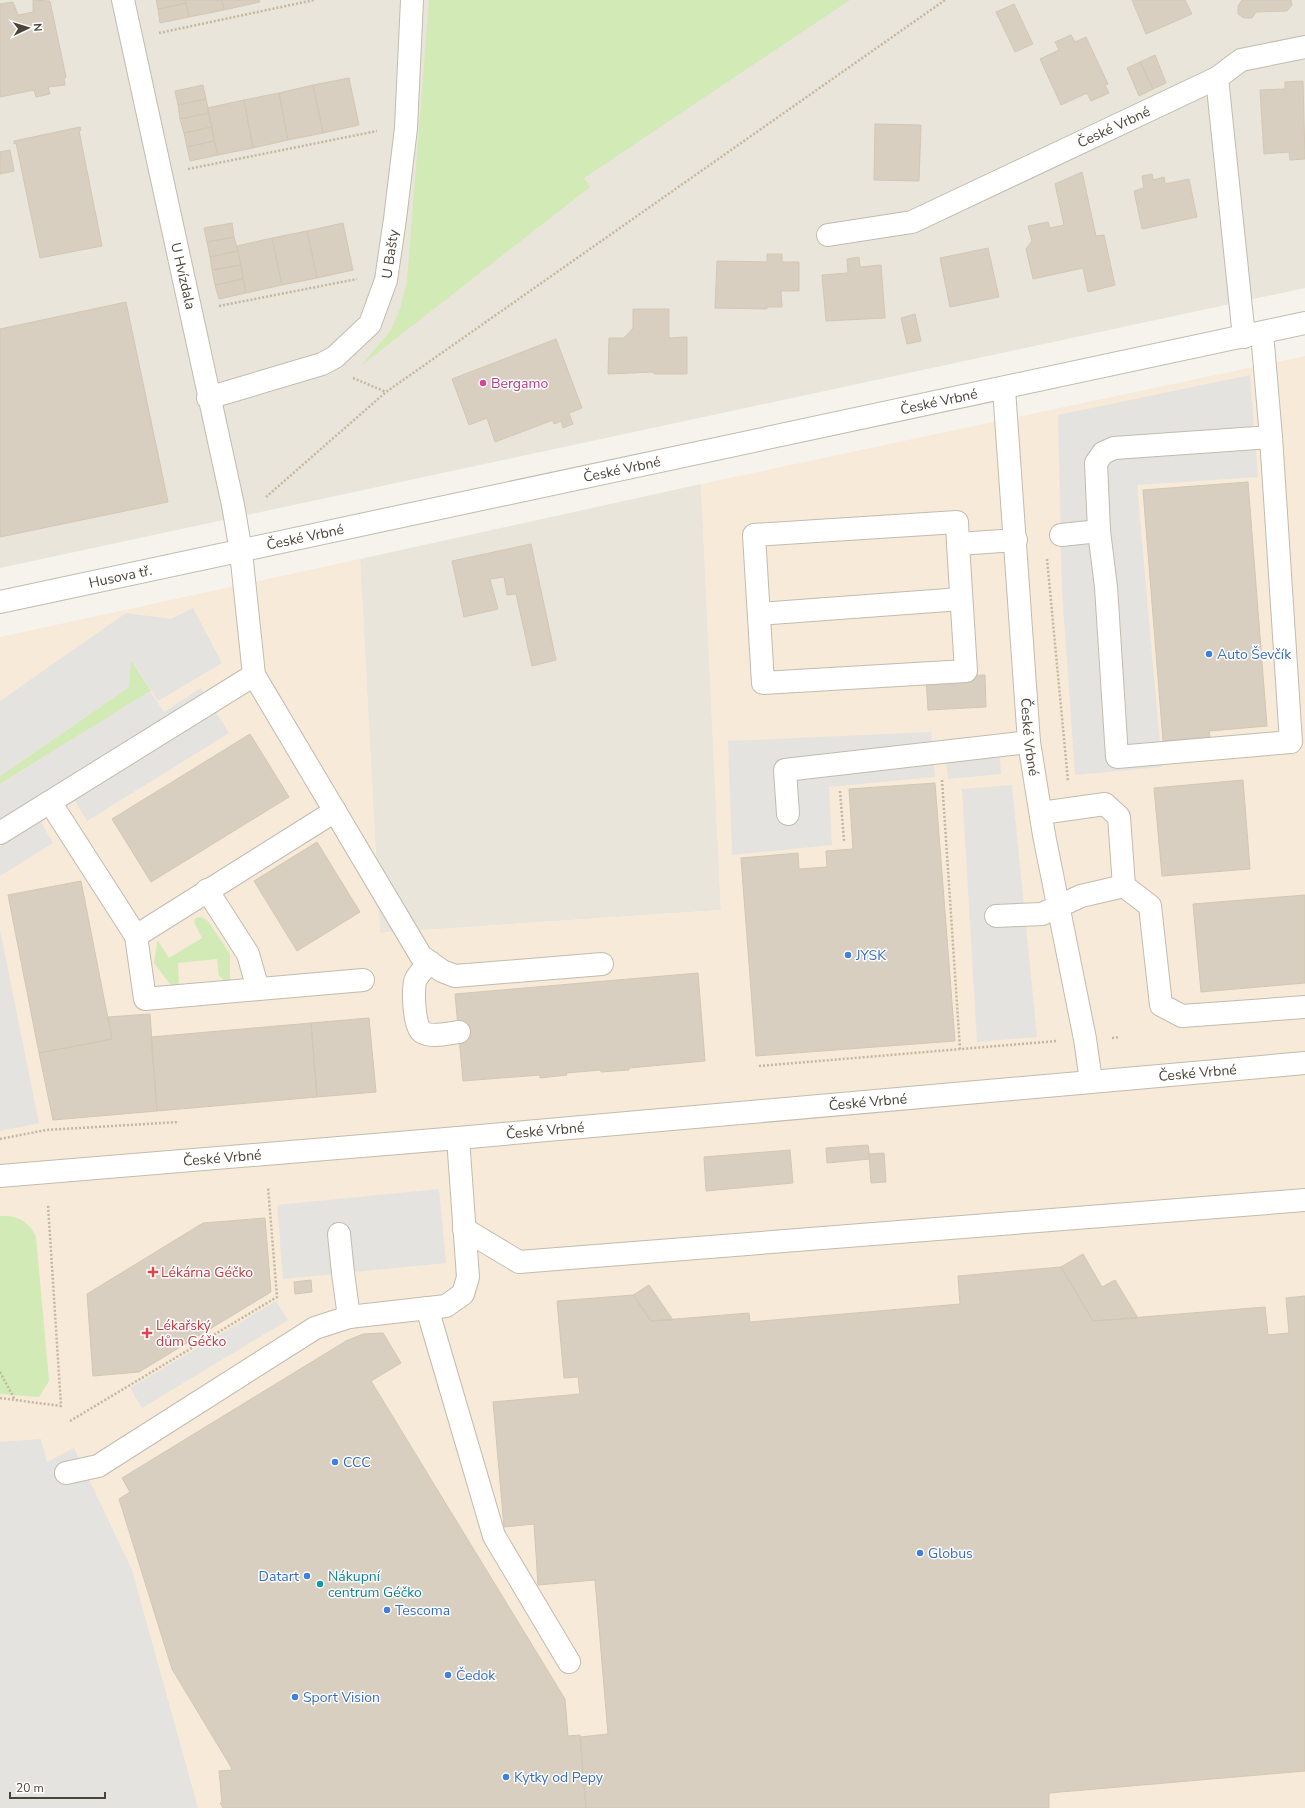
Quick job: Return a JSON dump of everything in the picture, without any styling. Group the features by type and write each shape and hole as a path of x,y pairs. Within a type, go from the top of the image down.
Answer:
{"street":[{"name":"U Hvízdala","path":"123,0 160,175 191,311 208,398 233,504 241,552 254,675"},
{"name":"U Bašty","path":"208,398 322,364 335,357 370,324 387,274 396,220 406,127 412,0"},
{"name":"České Vrbné","path":"828,235 912,222 1218,78 1241,60 1305,47"},
{"path":"1218,78 1253,335 1271,437 1291,742 1117,757 1106,587 1099,531 1096,463 1103,453 1114,448 1271,437"},
{"name":"České Vrbné","path":"241,552 1305,323"},
{"name":"České Vrbné","path":"1004,389 1016,540 1029,742 1057,906 1085,1039 1091,1081"},
{"path":"956,522 961,600 966,671 763,683 754,535 956,522"},
{"path":"1061,535 1099,531"},
{"path":"958,544 1016,540"},
{"name":"Husova tř.","path":"0,602 241,552"},
{"path":"759,614 961,600"},
{"path":"0,833 254,675 421,956 442,971 455,976 602,964"},
{"path":"788,814 785,770 1029,742"},
{"path":"50,802 136,936 145,998 363,980"},
{"path":"1041,813 1105,804 1119,817 1124,886 1150,906 1161,1005 1182,1016 1305,1007"},
{"path":"136,936 335,811"},
{"path":"996,916 1042,914 1080,896 1124,886"},
{"path":"207,890 248,954 258,989"},
{"path":"430,962 416,978 413,986 417,1025 421,1032 429,1035 459,1032"},
{"name":"České Vrbné","path":"0,1176 458,1138 1305,1063"},
{"path":"66,1473 98,1466 315,1328 349,1317 446,1306 463,1294 468,1277 458,1138"},
{"path":"464,1229 519,1262 1305,1200"},
{"path":"339,1234 342,1273 349,1317"},
{"path":"427,1308 494,1536 569,1662"}],"path":[{"path":"131,39 314,0"},
{"path":"266,497 386,392 945,0"},
{"path":"160,175 374,131 406,127"},
{"path":"191,311 387,274"},
{"path":"1046,552 1071,809"},
{"path":"942,776 960,1049"},
{"path":"840,789 844,841"},
{"path":"759,1066 1085,1039"},
{"path":"0,1139 46,1130 179,1122"},
{"path":"70,1421 277,1296 268,1187"},
{"path":"0,1398 61,1406 48,1205"},
{"path":"0,1372 15,1400"}],"shaded area":[{"path":"0,0 1305,0 1305,288 0,568"},
{"path":"1305,356 1305,1808 0,1808 0,637 360,559 380,933 721,910 701,484"},
{"path":"1250,375 1258,477 1137,485 1162,767 1075,775 1062,591 1058,415"},
{"path":"701,484 721,910 380,933 360,559"},
{"path":"193,608 222,663 158,701 131,660 129,687 0,776 0,701 126,613 171,619"},
{"path":"201,688 229,733 87,821 75,801 41,822 53,843 0,876 0,784 150,691 164,712"},
{"path":"931,732 935,777 829,787 832,845 732,855 728,741"},
{"path":"999,746 1001,774 948,779 945,752"},
{"path":"1012,785 1037,1037 977,1042 962,789"},
{"path":"0,930 39,1123 0,1131"},
{"path":"439,1189 446,1263 283,1279 277,1205"},
{"path":"276,1301 288,1320 142,1408 130,1388"},
{"path":"41,1439 47,1462 74,1448 132,1570 198,1808 0,1808 0,1442"}],"green space":[{"path":"429,0 850,0 584,178 590,187 362,365 391,330 400,309 407,281"},
{"path":"130,659 151,691 0,784 0,776 129,687"},
{"path":"201,917 208,921 230,954 230,982 227,983 219,976 217,959 178,963 179,987 173,988 154,963 157,943 158,941 169,958 202,938 194,922 195,918"},
{"path":"0,1216 22,1220 30,1227 36,1237 49,1381 39,1397 0,1394"}],"building":[{"path":"33,0 50,1 66,77 64,78 65,85 48,87 50,94 36,97 34,90 0,97 0,4 13,2 18,15 33,12"},
{"path":"156,0 185,0 186,3 158,9"},
{"path":"185,0 222,0 224,10 189,17"},
{"path":"222,0 259,0 260,2 224,10"},
{"path":"1132,0 1185,0 1192,14 1146,34"},
{"path":"1242,0 1291,0 1292,5 1287,11 1256,12 1252,18 1244,18 1238,14 1238,6"},
{"path":"186,3 189,17 160,23 158,9"},
{"path":"1014,4 1033,44 1015,52 996,12"},
{"path":"1071,35 1075,42 1086,37 1108,84 1105,85 1109,93 1091,101 1087,93 1061,105 1040,59 1059,50 1055,42"},
{"path":"1155,55 1166,83 1153,89 1140,62"},
{"path":"1140,62 1153,89 1139,96 1127,68"},
{"path":"349,78 359,125 323,133 313,85"},
{"path":"1303,81 1305,159 1290,160 1289,152 1264,154 1260,90 1285,89 1285,82"},
{"path":"203,85 206,99 178,105 175,91"},
{"path":"313,85 323,133 288,140 279,93"},
{"path":"279,93 288,140 253,148 244,100"},
{"path":"206,99 209,113 180,119 178,105"},
{"path":"244,100 253,148 218,155 207,108"},
{"path":"209,113 212,127 184,133 180,119"},
{"path":"875,124 921,125 919,181 874,180"},
{"path":"80,127 81,130 79,131 102,246 40,258 16,143 14,144 14,141"},
{"path":"212,127 214,141 187,147 184,133"},
{"path":"214,141 218,155 190,161 187,147"},
{"path":"10,150 14,171 0,174 0,152"},
{"path":"1082,172 1096,236 1104,235 1115,285 1088,292 1083,268 1033,279 1026,249 1032,241 1028,226 1048,222 1050,228 1064,225 1055,184"},
{"path":"1152,174 1153,180 1164,177 1165,184 1189,179 1197,217 1142,229 1134,191 1144,188 1142,176"},
{"path":"232,223 234,237 207,242 204,228"},
{"path":"343,223 353,270 317,278 307,231"},
{"path":"307,231 317,278 282,285 272,238"},
{"path":"234,237 238,251 210,257 207,242"},
{"path":"272,238 282,285 246,293 237,246"},
{"path":"988,248 999,297 950,307 940,258"},
{"path":"238,251 241,265 212,270 210,257"},
{"path":"767,254 782,254 782,262 799,262 799,291 781,291 782,307 767,307 767,309 715,308 717,261 767,262"},
{"path":"859,257 860,267 881,265 885,318 826,321 822,275 848,273 847,259"},
{"path":"241,265 243,279 215,285 212,270"},
{"path":"243,279 246,293 219,299 215,285"},
{"path":"126,302 168,502 0,537 0,329"},
{"path":"633,309 669,309 669,338 687,337 687,374 654,374 654,372 608,374 609,338 624,338 633,328"},
{"path":"915,314 921,341 907,344 901,318"},
{"path":"556,339 582,408 569,413 573,424 563,428 561,421 554,424 553,420 495,442 487,418 469,425 452,379"},
{"name":"Auto Ševčík","path":"1248,482 1267,726 1209,731 1210,737 1163,741 1143,490"},
{"path":"531,544 556,660 532,666 516,594 507,595 504,577 490,579 498,609 464,617 452,561"},
{"path":"985,675 986,707 928,710 926,678"},
{"path":"250,734 289,797 151,882 112,819"},
{"path":"1243,780 1250,869 1162,876 1154,788"},
{"name":"JYSK","path":"935,783 955,1041 756,1056 741,858 798,853 799,869 827,867 826,851 853,849 849,789"},
{"path":"317,842 360,912 297,951 254,881"},
{"path":"81,881 112,1039 39,1053 8,895"},
{"path":"1305,895 1305,983 1201,992 1193,904"},
{"path":"698,973 705,1061 629,1068 629,1070 601,1072 601,1070 566,1073 567,1075 540,1078 540,1075 463,1081 455,994"},
{"path":"150,1014 157,1111 53,1120 39,1053 112,1039 108,1017"},
{"path":"369,1018 376,1092 317,1097 311,1023"},
{"path":"311,1023 317,1097 157,1111 151,1037"},
{"path":"868,1145 870,1159 827,1163 826,1148"},
{"path":"790,1150 793,1183 706,1191 704,1157"},
{"path":"884,1153 886,1182 871,1183 869,1154"},
{"name":"Lékařský dům Géčko","path":"265,1218 271,1292 139,1372 93,1376 87,1294 203,1223"},
{"path":"1083,1254 1102,1287 1115,1280 1138,1318 1093,1321 1061,1267"},
{"name":"Globus","path":"1061,1267 1093,1321 1265,1307 1268,1335 1289,1333 1286,1298 1305,1296 1305,1771 1049,1793 1049,1808 586,1808 580,1737 608,1734 595,1580 538,1585 534,1524 504,1527 493,1402 580,1394 578,1377 564,1378 557,1301 633,1295 651,1321 749,1313 750,1322 960,1304 958,1276"},
{"path":"311,1280 312,1292 295,1294 294,1282"},
{"path":"649,1285 673,1320 651,1321 633,1295"},
{"name":"Nákupní centrum Géčko","path":"383,1333 401,1363 371,1381 565,1699 568,1736 580,1735 586,1808 223,1808 220,1803 222,1803 219,1771 232,1770 172,1669 119,1499 130,1492 122,1478 346,1341 363,1334"}],"place":[{"name":"Bergamo","path":"483,383"},
{"name":"Auto Ševčík","path":"1209,654"},
{"name":"JYSK","path":"848,955"},
{"name":"Lékárna Géčko","path":"153,1272"},
{"name":"Lékařský dům Géčko","path":"147,1333"},
{"name":"CCC","path":"335,1462"},
{"name":"Globus","path":"920,1553"},
{"name":"Datart","path":"307,1576"},
{"name":"Nákupní centrum Géčko","path":"320,1584"},
{"name":"Tescoma","path":"387,1610"},
{"name":"Čedok","path":"448,1675"},
{"name":"Sport Vision","path":"295,1697"},
{"name":"Kytky od Pepy","path":"506,1777"}]}
